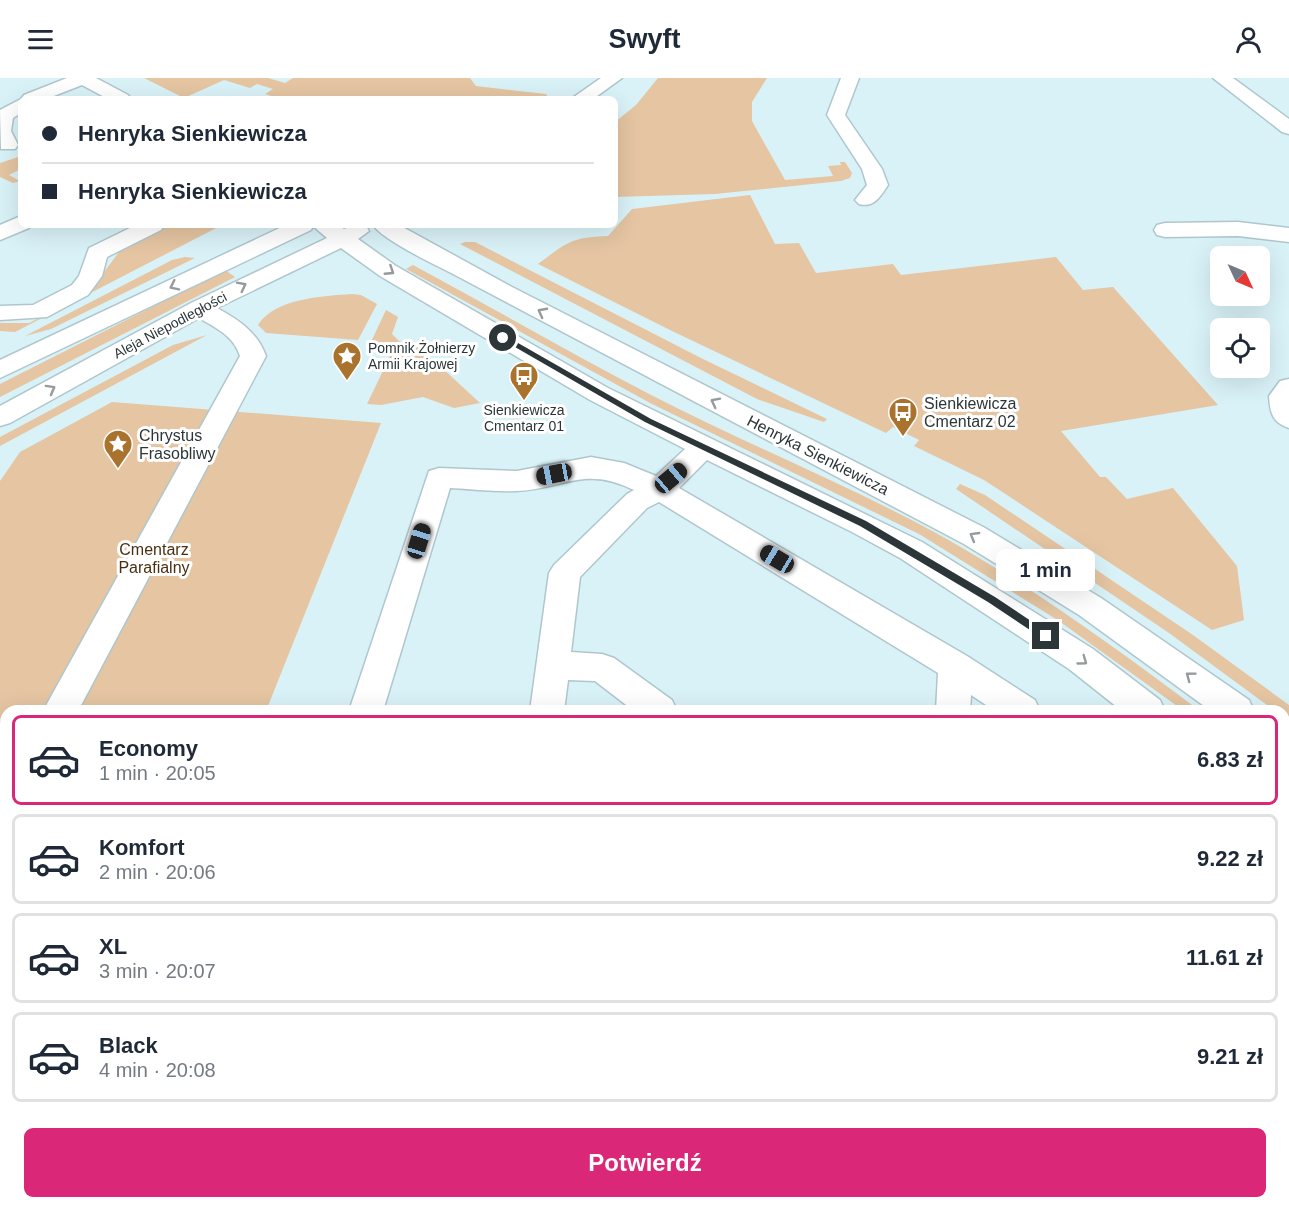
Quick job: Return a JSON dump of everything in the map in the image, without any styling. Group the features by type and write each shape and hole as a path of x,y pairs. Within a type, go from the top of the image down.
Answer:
{"street":[{"path":"37,96 82,78 116,96"},
{"path":"585,96 614,78"},
{"path":"613,96 625,78"},
{"path":"850,78 836,116 872,169 878,185 866,200"},
{"path":"1222,78 1289,129"},
{"path":"10,148 1,131 4,116 18,107"},
{"path":"0,233 18,224"},
{"path":"0,313 38,312 80,290 90,276 97,253 147,228"},
{"name":"Aleja Niepodległości","path":"0,370 297,228"},
{"name":"Aleja Niepodległości","path":"0,417 199,308 332,231 352,228"},
{"name":"Henryka Sienkiewicza","path":"389,228 426,252 647,368 925,509 980,540 1123,628 1229,705"},
{"path":"1165,230 1238,229 1289,235"},
{"path":"332,231 388,271 599,394 911,550 1082,659 1140,705"},
{"path":"63,705 253,356 250,345 243,335 199,308"},
{"path":"1289,387 1282,396 1284,413 1289,419"},
{"path":"548,705 565,573 637,501 659,489 684,468 704,446"},
{"path":"368,705 439,478 517,481 591,467 624,473 659,489 955,666 1014,705"},
{"path":"554,665 602,668 652,705"},
{"path":"953,705 955,666"}],"green space":[{"path":"144,78 268,78 285,83 293,78 470,78 476,86 546,94 547,96 271,96 265,94 273,89 257,84 250,88 224,80 188,96 180,96"},
{"path":"658,78 767,78 752,102 752,121 785,180 833,176 828,166 841,165 840,162 845,162 852,173 850,178 841,181 715,194 618,197 618,120 636,105"},
{"path":"18,157 18,170 9,175 18,182 13,183 0,177 0,163"},
{"path":"750,195 775,244 799,243 816,273 893,264 901,275 1056,257 1083,290 1113,287 1218,405 1061,431 1100,477 1106,477 1127,499 1173,488 1237,566 1244,620 1212,630 984,480 914,446 919,440 893,427 886,433 538,264 570,242 608,236 615,228 618,228 618,225 632,209"},
{"path":"163,228 216,228 15,332 0,331 0,323 29,323 83,296 92,288 119,252"},
{"path":"475,242 701,358 827,419 824,422 757,399 460,244"},
{"path":"185,257 195,258 51,329 25,336 172,260"},
{"path":"413,265 653,396 866,497 936,533 1005,574 1071,618 1192,705 1176,705 1059,621 919,534 650,403 406,269"},
{"path":"225,270 235,277 0,397 0,384"},
{"path":"361,295 377,304 358,340 266,333 258,325 276,309 288,304 301,300"},
{"path":"386,310 398,317 392,334 399,341 416,346 427,354 480,403 454,408 423,397 381,405 367,404 392,352 374,350 377,343 371,342"},
{"path":"207,335 0,446 0,437 173,345"},
{"name":"Cmentarz Parafialny","path":"112,402 381,423 268,705 0,705 0,481 20,452"},
{"path":"960,484 985,495 1193,635 1289,705 1267,705 1169,633 956,489"}],"place":[{"name":"Pomnik Żołnierzy Armii Krajowej","path":"347,382"},
{"name":"Sienkiewicza Cmentarz 01","path":"524,402"},
{"name":"Sienkiewicza Cmentarz 02","path":"903,438"},
{"name":"Chrystus Frasobliwy","path":"118,470"}],"route":[{"path":"503,338 648,420 863,524 911,550 1046,636"}]}
